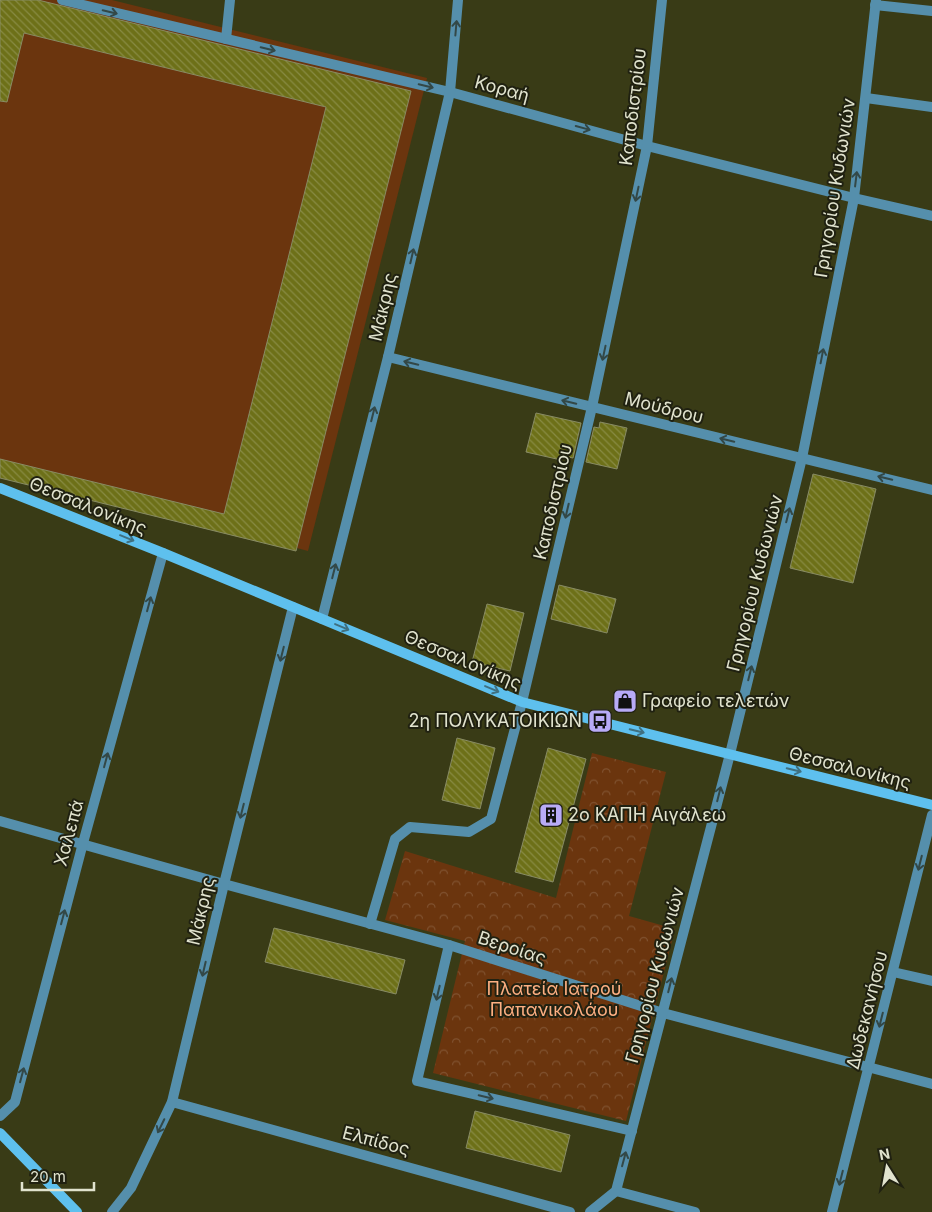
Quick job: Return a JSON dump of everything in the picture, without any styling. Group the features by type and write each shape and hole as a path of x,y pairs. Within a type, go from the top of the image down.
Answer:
{"street":[{"name":"Κοραή","path":"62,0 88,3 226,39 450,92 648,146 932,216"},
{"path":"226,39 230,0"},
{"name":"Μάκρης","path":"322,619 388,357 450,92 458,0"},
{"name":"Καποδιστρίου","path":"370,924 395,839 410,827 469,832 491,819 522,702 592,407 648,146 662,0"},
{"path":"876,2 932,11"},
{"name":"Γρηγορίου Κυδωνιών","path":"616,1191 730,754 802,458 854,198 876,2"},
{"path":"866,98 932,107"},
{"name":"Μούδρου","path":"388,357 932,490"},
{"name":"Θεσσαλονίκης","path":"0,488 163,553 522,702 932,805"},
{"name":"Χαλεπά","path":"0,1116 15,1102 83,843 163,553"},
{"name":"Μάκρης","path":"112,1212 131,1188 172,1102 293,607"},
{"name":"Δωδεκανήσου","path":"832,1212 932,815"},
{"name":"Βεροίας","path":"0,820 224,884 449,945 663,1013 932,1084"},
{"path":"449,945 417,1081 632,1131"},
{"path":"893,972 932,981"},
{"name":"Ελπίδος","path":"172,1102 570,1212"},
{"path":"0,1133 77,1212"},
{"path":"590,1212 616,1191 695,1212"}],"green space":[{"path":"0,0 112,0 427,78 308,551 0,470"},
{"name":"Πλατεία Ιατρού Παπανικολάου","path":"592,753 666,772 629,916 675,929 626,1121 433,1073 465,941 385,920 405,851 556,898"}],"building":[{"path":"0,0 38,0 411,91 296,551 0,478 0,459 224,514 326,107 24,33 7,102 0,101"},
{"path":"536,413 581,423 573,458 563,456 561,460 526,452"},
{"path":"600,422 627,428 617,469 586,462 594,427 599,428"},
{"path":"813,474 876,489 853,583 790,568"},
{"path":"559,585 616,599 607,633 551,619"},
{"path":"487,604 524,613 510,671 472,662"},
{"path":"457,738 495,748 480,809 442,800"},
{"name":"2ο ΚΑΠΗ Αιγάλεω","path":"548,748 586,759 553,882 515,872"},
{"path":"274,928 405,960 396,994 265,962"},
{"path":"475,1111 570,1135 561,1172 466,1148"}],"place":[{"name":"Γραφείο τελετών","path":"625,701"},
{"name":"2η ΠΟΛΥΚΑΤΟΙΚΙΩΝ","path":"600,721"},
{"name":"2ο ΚΑΠΗ Αιγάλεω","path":"551,815"}]}
